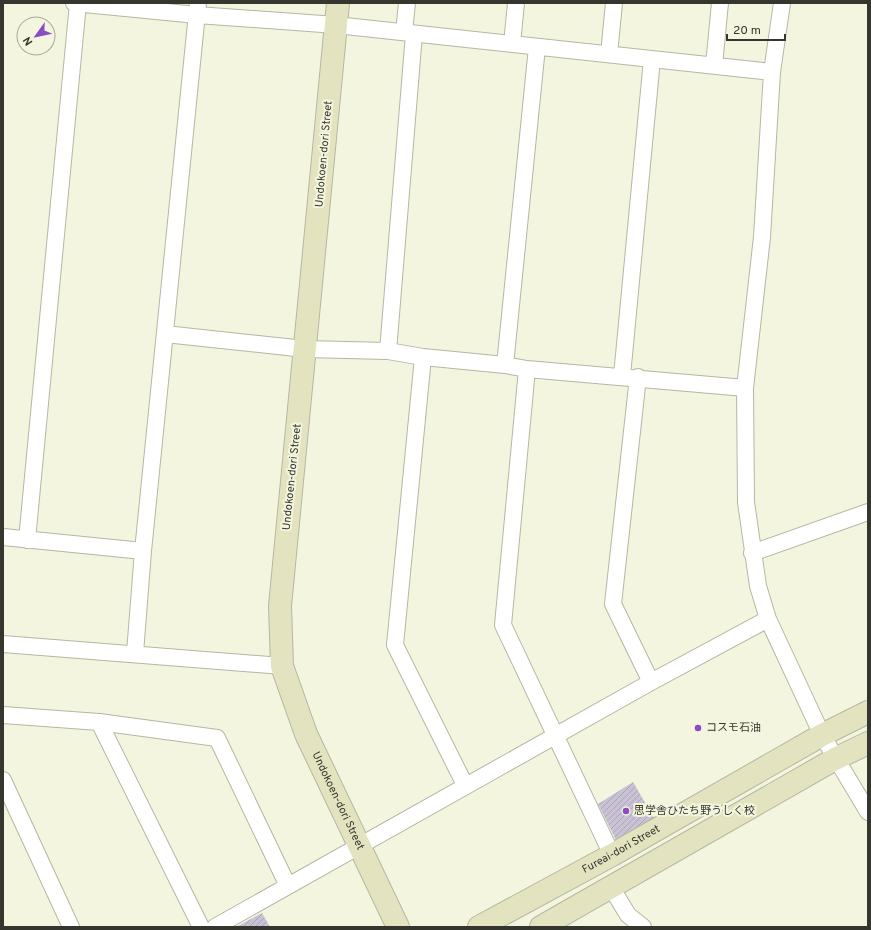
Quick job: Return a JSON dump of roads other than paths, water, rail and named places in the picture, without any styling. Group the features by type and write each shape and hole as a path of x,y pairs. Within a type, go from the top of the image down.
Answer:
{"street":[{"path":"74,3 197,9 772,72"},
{"path":"27,540 78,3"},
{"name":"Undokoen-dori Street","path":"338,3 280,606 282,666 306,734 398,927"},
{"path":"388,351 409,33 407,3"},
{"path":"512,44 516,3"},
{"path":"609,54 614,3"},
{"path":"714,65 720,3"},
{"path":"782,3 772,72 762,237 745,388 746,502 752,553 758,586 768,619 822,735 868,812"},
{"path":"135,653 143,551 197,9"},
{"path":"505,365 538,47"},
{"path":"622,376 652,59"},
{"path":"165,334 305,348 388,351 423,357 505,365 527,369 638,377 745,388"},
{"path":"423,357 395,645 465,785"},
{"path":"527,369 503,625 612,855"},
{"path":"638,377 613,604 651,682"},
{"path":"752,553 868,512"},
{"path":"3,537 143,551"},
{"path":"215,927 465,785 768,619"},
{"path":"3,644 135,653 282,666"},
{"name":"Fureai-dori Street","path":"479,927 612,855 822,735 868,712"},
{"path":"3,715 99,722 217,738 288,886"},
{"path":"99,722 201,927"},
{"path":"541,927 835,759 868,743"},
{"path":"3,780 71,927"},
{"path":"611,886 628,915 643,927"}],"place":[{"name":"コスモ石油","path":"698,728"},
{"name":"思学舎ひたち野うしく校","path":"626,811"}]}
